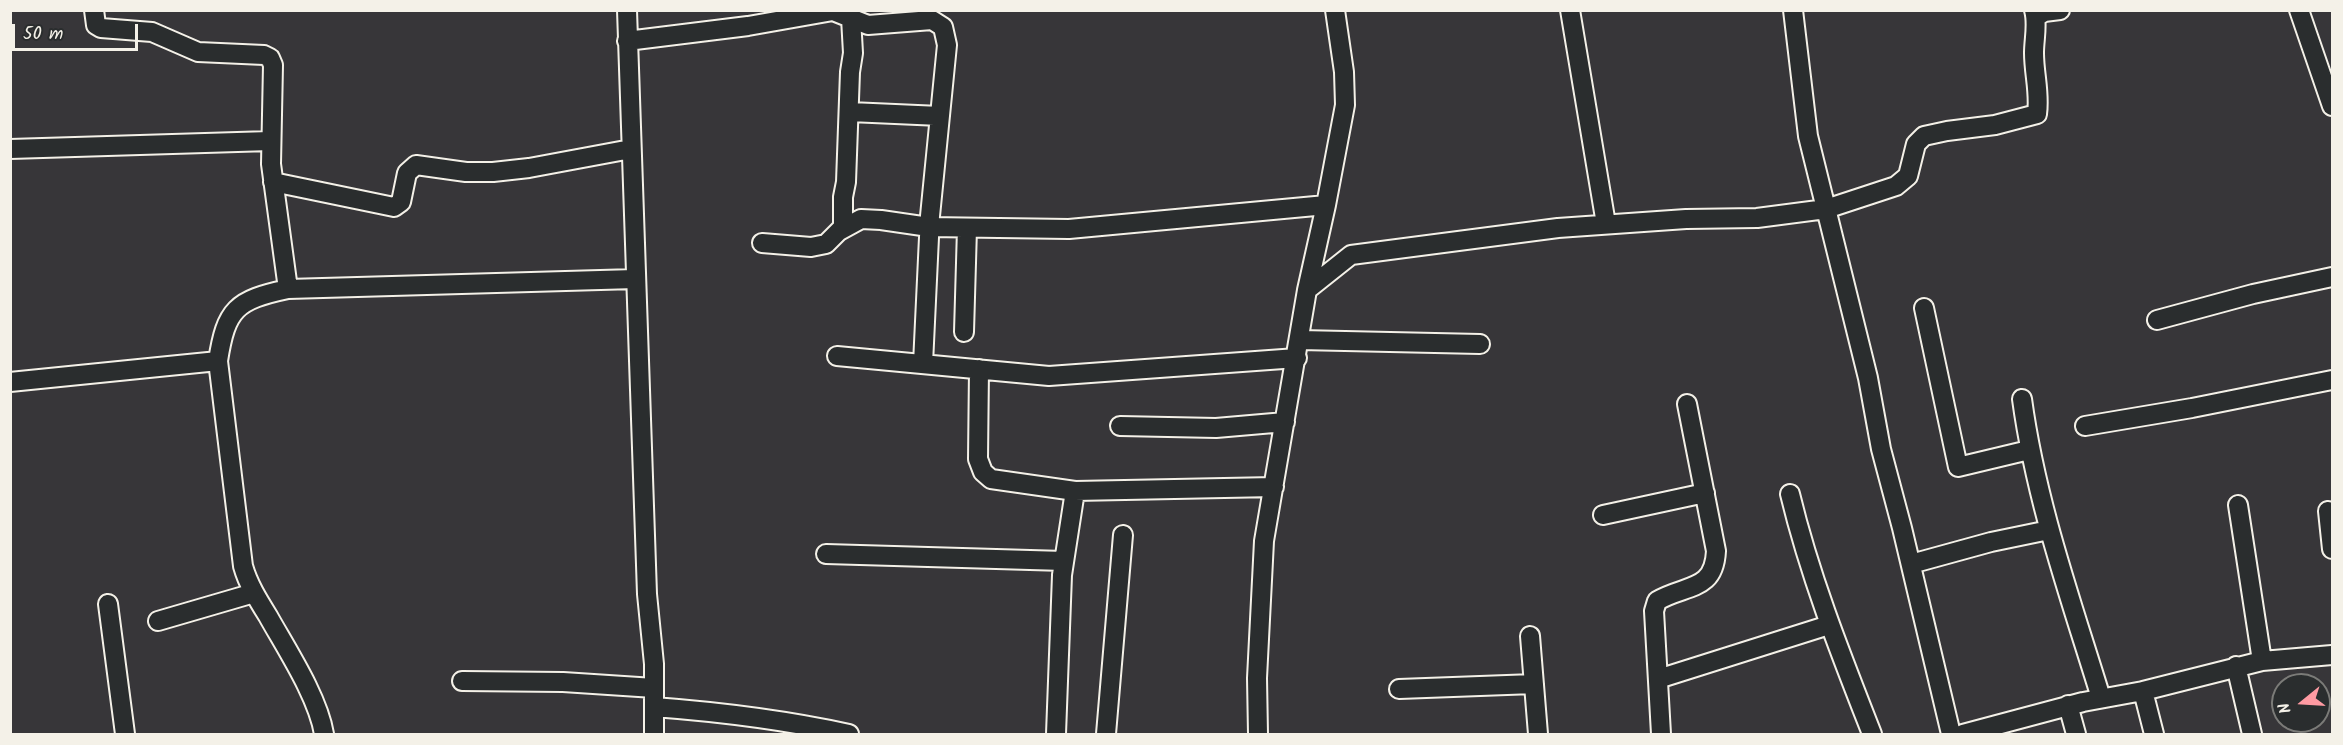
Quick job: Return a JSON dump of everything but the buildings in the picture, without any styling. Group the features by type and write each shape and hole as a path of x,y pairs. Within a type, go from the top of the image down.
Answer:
{"street":[{"path":"94,10 96,25 101,28 152,32 198,52 268,56 273,65 270,141 273,182 288,290"},
{"path":"627,10 635,279 647,594 654,688 654,735"},
{"path":"1258,735 1257,678 1264,541 1307,290 1345,105 1344,72 1335,10"},
{"path":"1570,10 1606,224"},
{"path":"1793,10 1808,136 1868,378 1881,448 1951,735"},
{"path":"1307,290 1351,255 1500,234 1606,224 1756,218 1826,209 1896,186 1908,176 1916,144 1924,136 1995,125 2037,114 2040,97 2034,55 2035,14 2060,10"},
{"path":"2300,10 2332,106"},
{"path":"627,41 748,26 828,12 838,12 872,25 932,20 943,27 947,45 930,227 923,364"},
{"path":"843,228 850,72 853,53 851,18"},
{"path":"850,112 940,116"},
{"path":"10,149 270,141"},
{"path":"273,182 394,207 402,202 407,172 416,165 466,172 493,172 631,150"},
{"path":"762,243 811,247 826,244 843,228 861,219 930,227 1097,227 1326,205"},
{"path":"964,332 967,228"},
{"path":"2157,320 2253,294 2332,277"},
{"path":"324,735 321,718 285,646 254,593 243,566 218,361 222,332 236,309 258,295 288,290 635,279"},
{"path":"1924,308 1958,467 2029,450"},
{"path":"837,356 1049,376 1298,349 1480,344"},
{"path":"10,382 218,361"},
{"path":"979,369 978,459 983,472 991,479 1075,491 1274,487"},
{"path":"2085,426 2193,408 2332,380"},
{"path":"2022,399 2029,450 2049,530 2101,698"},
{"path":"1661,735 1654,612 1657,601 1702,582 1715,568 1716,551 1687,404"},
{"path":"1120,426 1216,428 1285,422"},
{"path":"1056,735 1064,561 1075,491"},
{"path":"1603,515 1705,493"},
{"path":"1790,494 1802,546 1829,625 1872,735"},
{"path":"2238,505 2262,661"},
{"path":"2328,511 2332,549"},
{"path":"1911,564 1991,542 2049,530"},
{"path":"1106,735 1123,535"},
{"path":"826,554 1064,561"},
{"path":"158,621 254,593"},
{"path":"108,604 125,735"},
{"path":"1658,679 1829,625"},
{"path":"1530,636 1538,735"},
{"path":"1963,735 2068,705 2143,691 2236,666 2262,661 2332,655"},
{"path":"2236,666 2252,735"},
{"path":"462,681 563,682 654,688"},
{"path":"1400,689 1534,684"},
{"path":"2143,691 2154,735"},
{"path":"2068,705 2076,735"},
{"path":"654,708 800,723 849,735"}]}
